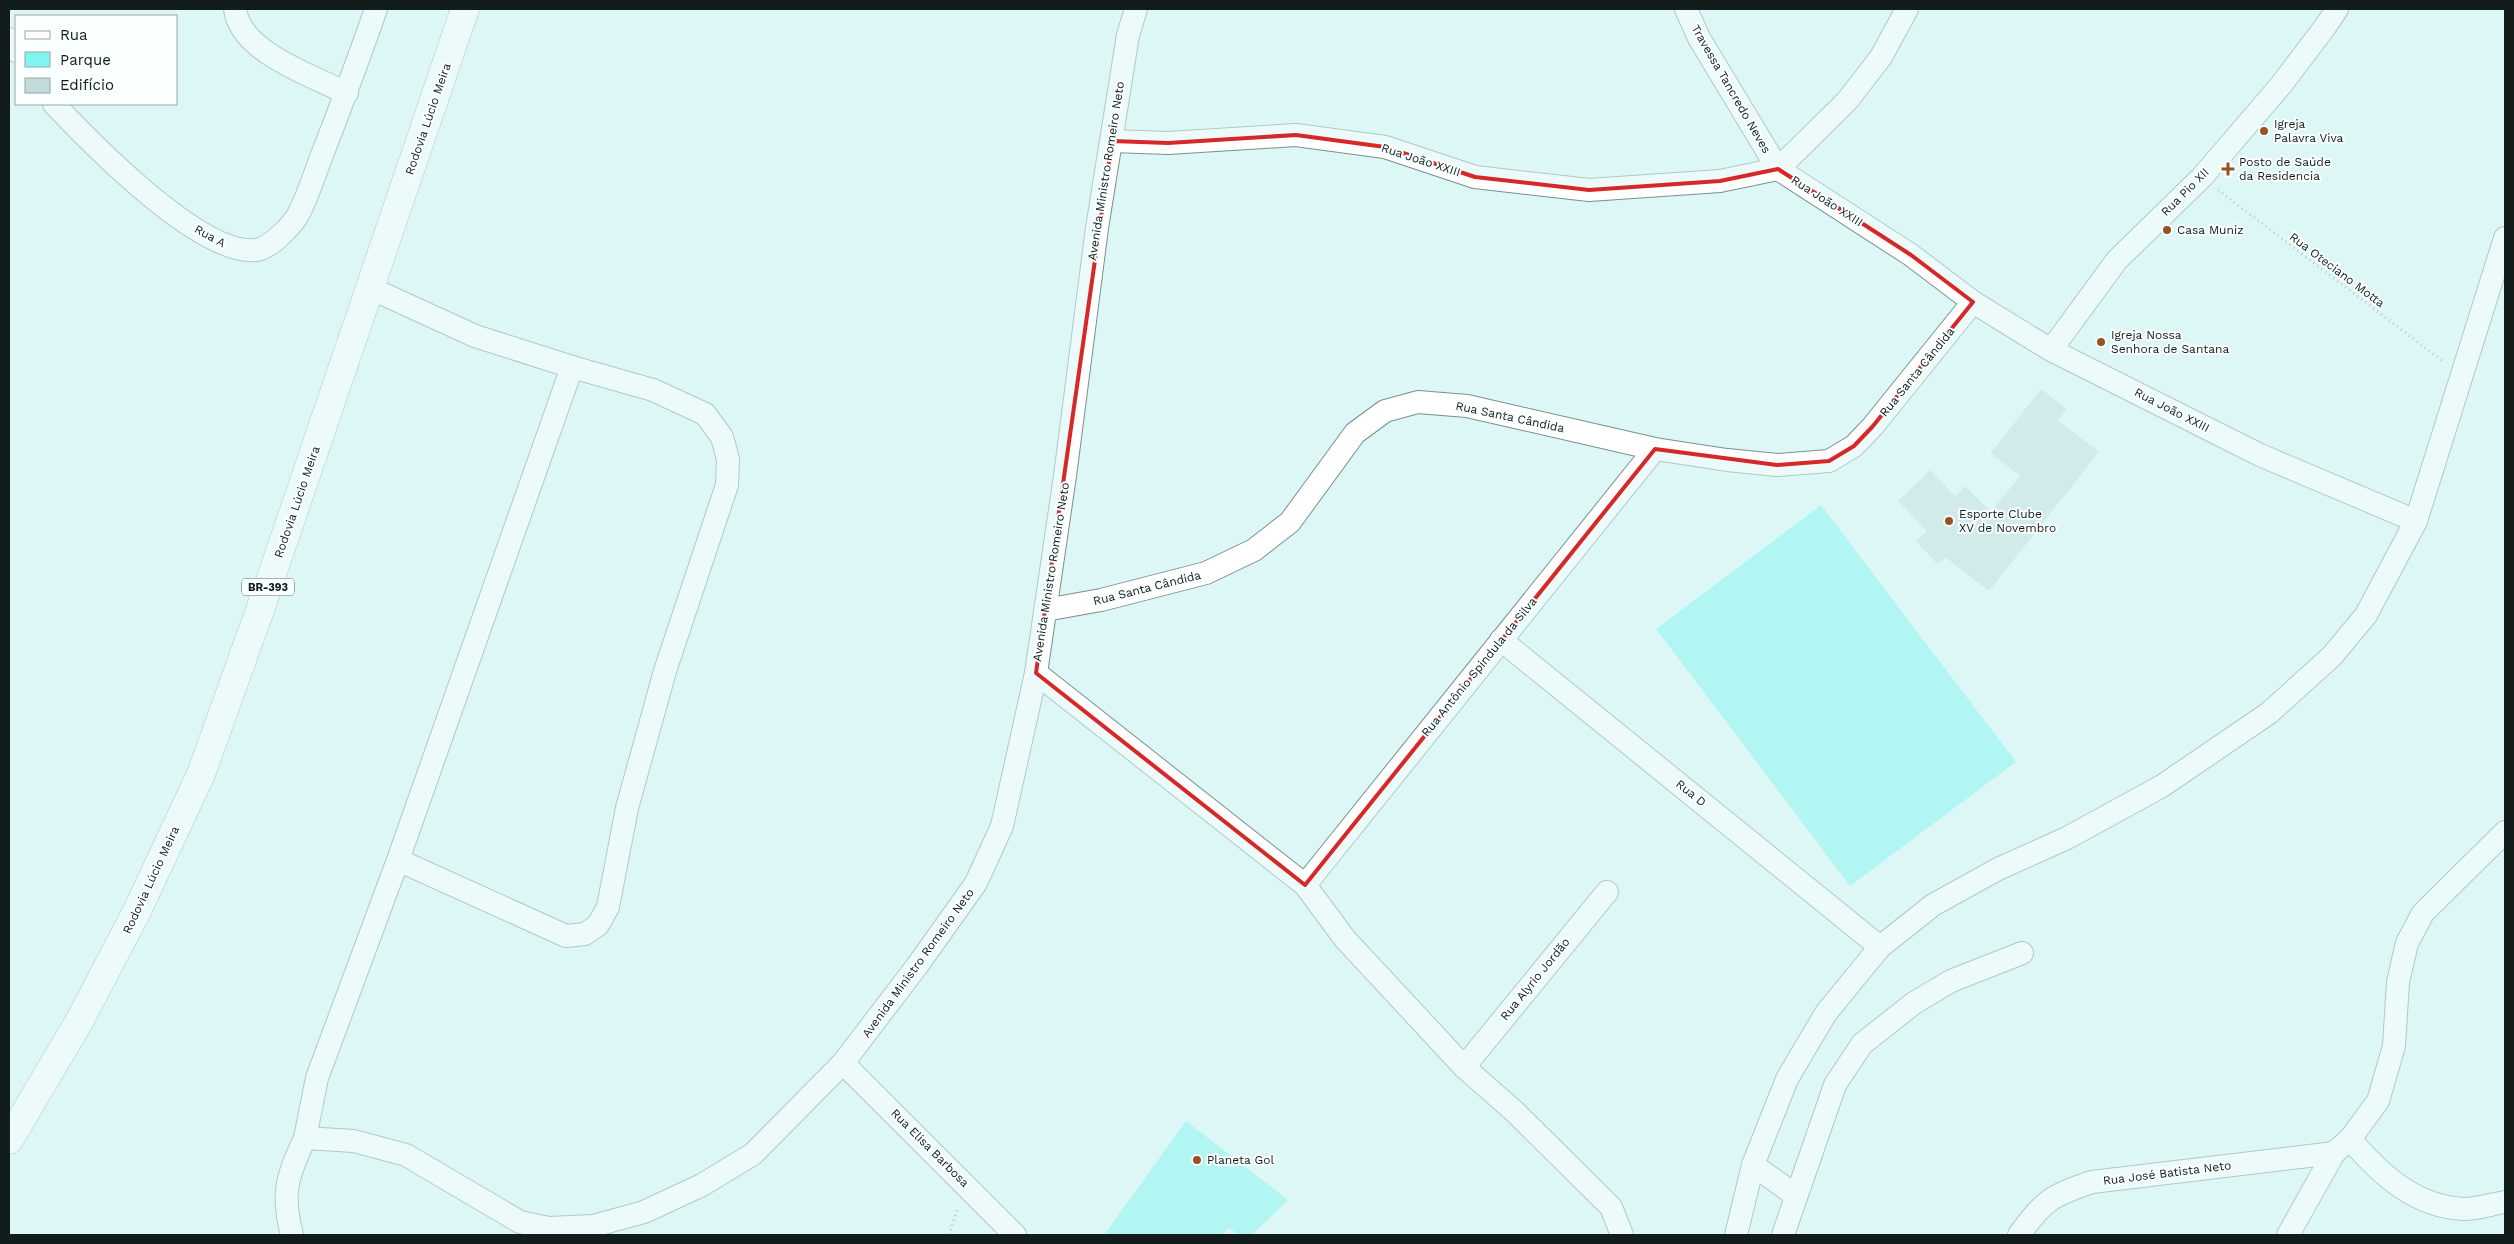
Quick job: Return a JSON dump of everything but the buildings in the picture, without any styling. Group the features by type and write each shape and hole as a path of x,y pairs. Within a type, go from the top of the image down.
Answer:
{"highway":[{"name":"Rodovia Lúcio Meira","path":"9,1140 98,987 137,911 200,774 260,610 466,9"}],"street":[{"name":"Rua A","path":"55,105 87,139 171,212 204,234 230,247 257,250 280,237 300,213 347,93 376,9"},
{"name":"Avenida Ministro Romeiro Neto","path":"305,1138 354,1140 406,1155 520,1222 549,1228 593,1226 652,1208 702,1185 753,1154 843,1063 918,966 976,883 1002,826 1036,673 1065,476 1097,228 1128,35 1136,9"},
{"name":"Travessa Tancredo Neves","path":"1686,9 1699,38 1778,169"},
{"path":"1778,169 1847,101 1880,57 1908,9"},
{"name":"Rua Pio XII","path":"2051,350 2117,260 2202,177 2281,85 2325,28 2336,9"},
{"path":"235,11 245,35 274,58 347,93"},
{"name":"Rua João XXIII","path":"1112,141 1168,143 1296,135 1385,147 1475,177 1588,190 1720,181 1778,169 1911,255 1973,302 2051,350 2260,455 2416,521"},
{"path":"1736,1235 1753,1165 1787,1080 1826,1013 1880,947 1932,905 1998,869 2066,838 2162,786 2269,713 2332,656 2366,615 2416,521 2505,238"},
{"path":"370,288 474,336 653,390 706,414 722,437 728,459 727,485 720,511 665,671 627,808 608,907 598,925 585,934 566,936 398,860"},
{"name":"Rua Santa Cândida","path":"1045,610 1101,600 1206,573 1254,550 1290,522 1355,433 1385,411 1418,402 1466,406 1655,449 1777,465 1829,461 1854,446 1873,426 1973,302"},
{"path":"292,1235 286,1213 288,1176 305,1138 316,1078 398,860 572,367"},
{"name":"Rua Antônio Spindula da Silva","path":"1305,886 1655,449"},
{"name":"Rua D","path":"1501,640 1880,947"},
{"path":"1036,673 1305,886 1345,939 1464,1067 1564,1160 1611,1207 1622,1235"},
{"path":"2288,1235 2342,1146 2378,1102 2394,1046 2398,982 2407,943 2423,914 2505,832"},
{"name":"Rua Alyrio Jordão","path":"1464,1067 1607,892"},
{"path":"1783,1235 1795,1195 1835,1084 1862,1044 1914,1003 1951,981 2022,953"},
{"name":"Rua Elisa Barbosa","path":"843,1063 1015,1235"},
{"path":"2342,1146 2371,1164 2399,1188 2435,1204 2465,1209 2505,1202"},
{"name":"Rua José Batista Neto","path":"2019,1235 2037,1209 2059,1193 2092,1182 2342,1146"},
{"path":"1753,1165 1795,1195"}],"path":[{"name":"Rua Oteciano Motta","path":"2202,177 2461,376"}],"highlighted area":[{"path":"1296,135 1385,147 1475,177 1589,190 1720,181 1778,169 1911,255 1973,302 1873,426 1854,446 1829,461 1777,465 1655,449 1305,885 1036,673 1112,141 1168,143"}],"green space":[{"path":"1821,505 2016,762 1850,886 1656,629"},
{"name":"Planeta Gol","path":"1186,1121 1288,1200 1252,1235 1239,1235 1229,1228 1222,1235 1104,1235"}],"place":[{"name":"Igreja Palavra Viva","path":"2264,131"},
{"name":"Posto de Saúde da Residencia","path":"2228,169"},
{"name":"Casa Muniz","path":"2167,230"},
{"name":"Igreja Nossa Senhora de Santana","path":"2101,342"},
{"name":"Esporte Clube XV de Novembro","path":"1949,521"},
{"name":"Planeta Gol","path":"1197,1160"}]}
